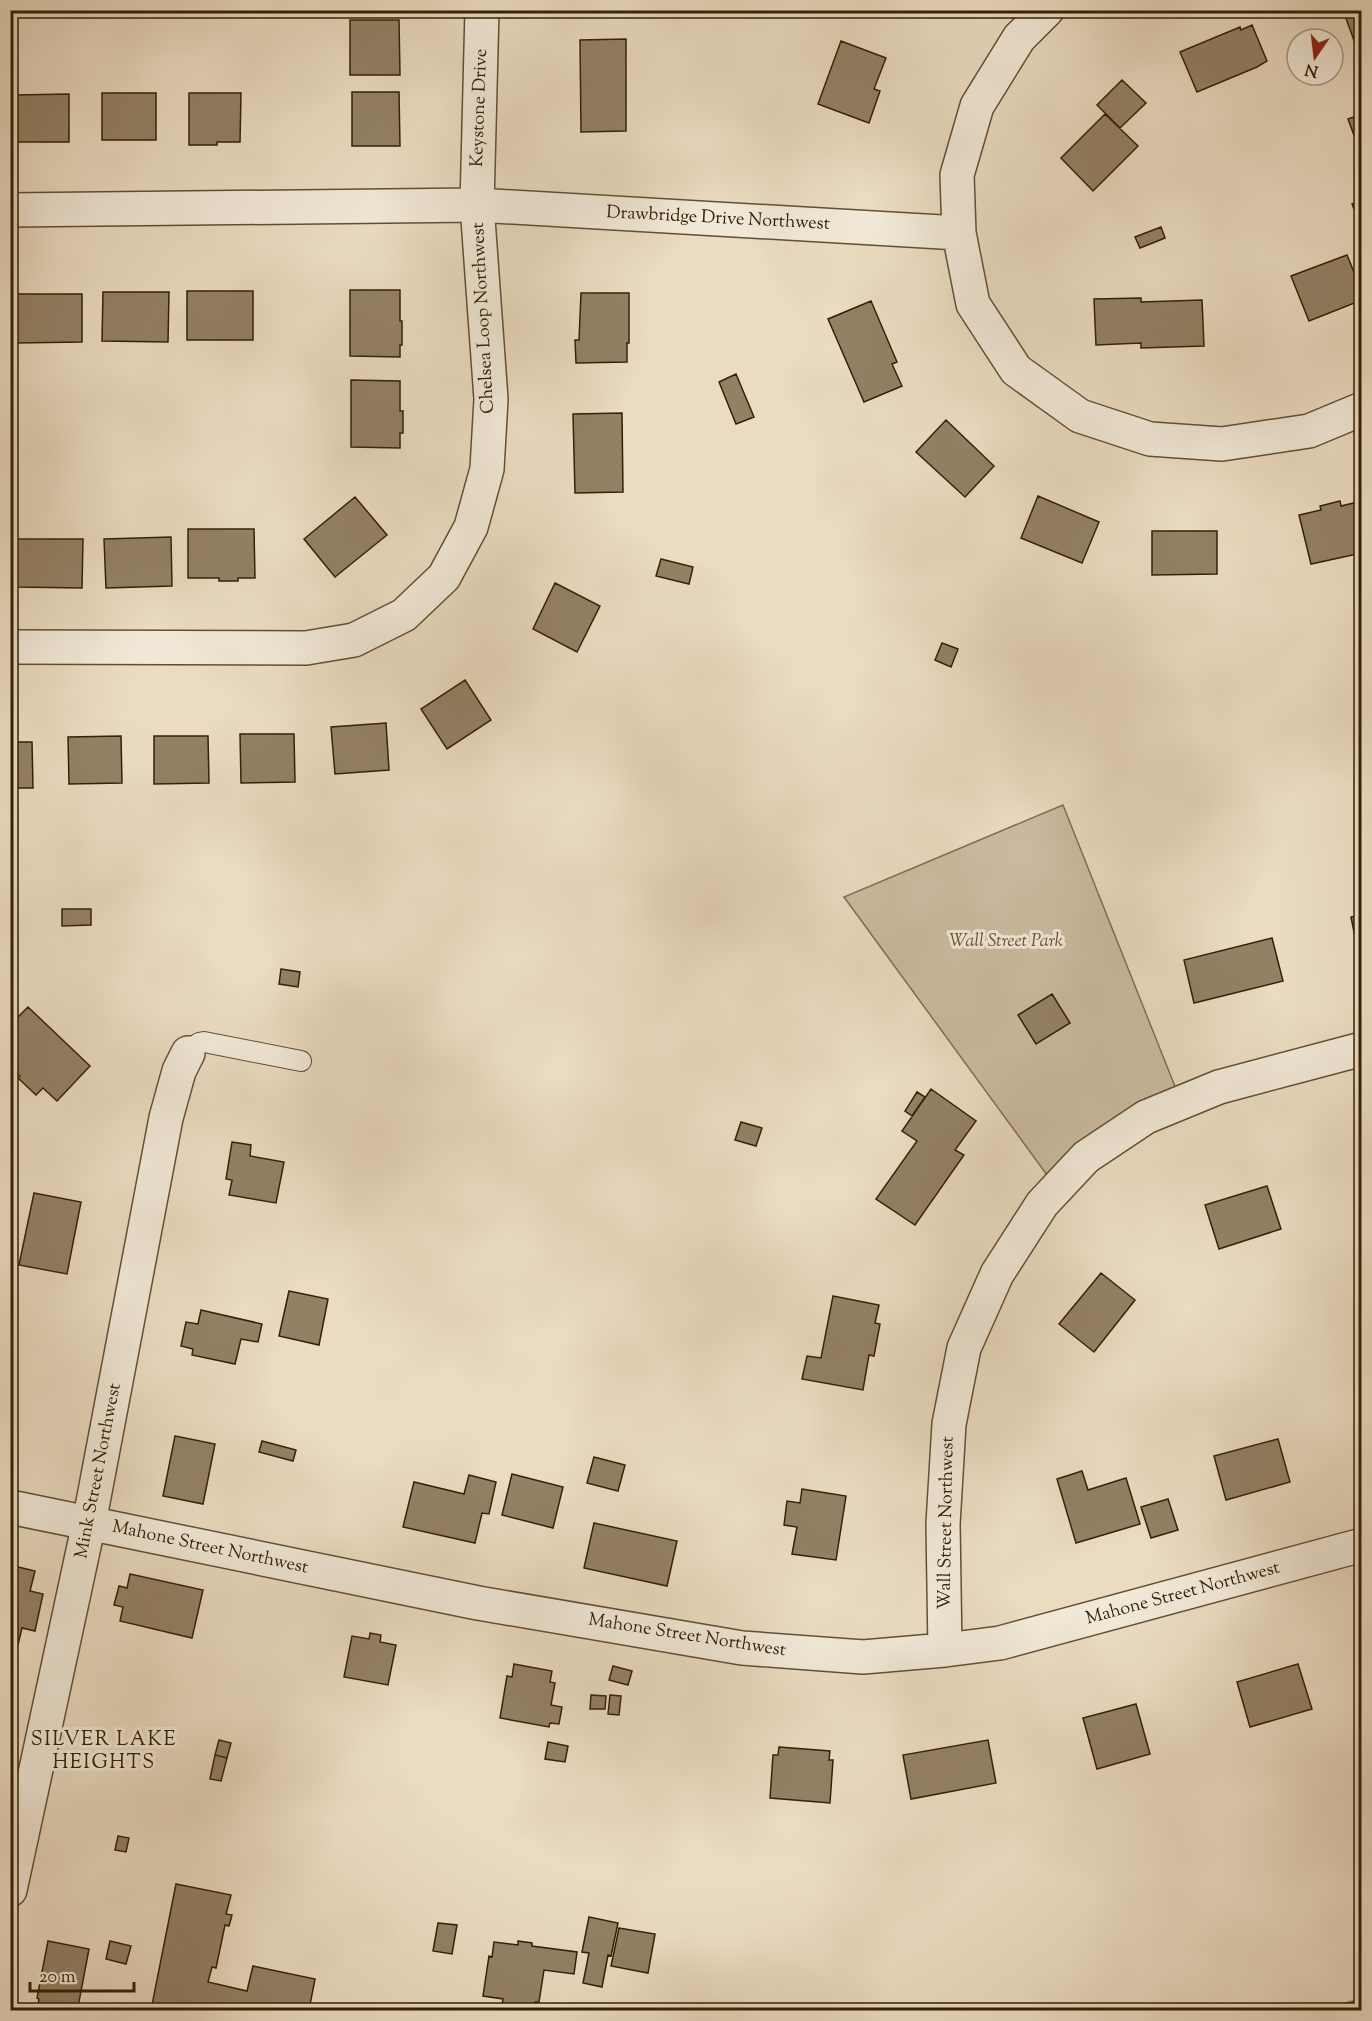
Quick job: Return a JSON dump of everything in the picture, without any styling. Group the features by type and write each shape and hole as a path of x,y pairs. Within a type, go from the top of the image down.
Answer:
{"street":[{"name":"Keystone Drive","path":"477,205 482,10"},
{"path":"1047,10 1019,38 977,106 957,175 959,233 973,304 1016,370 1080,416 1150,439 1222,444 1309,431 1362,410"},
{"name":"Chelsea Loop Northwest","path":"10,210 477,205 491,399 487,469 471,527 444,577 404,615 354,640 306,648 10,647"},
{"name":"Drawbridge Drive Northwest","path":"477,205 959,233"},
{"name":"Wall Street Northwest","path":"945,1650 943,1524 948,1435 964,1348 998,1274 1042,1204 1086,1157 1146,1117 1219,1087 1362,1049"},
{"name":"Mink Street Northwest","path":"10,1890 89,1523 166,1118 179,1071 188,1053"},
{"name":"Mahone Street Northwest","path":"10,1507 478,1603 742,1648 863,1657 1000,1643 1362,1545"}],"lane":[{"path":"188,1053 199,1043 204,1042 301,1061"}],"green space":[{"name":"Wall Street Park","path":"1063,805 1176,1089 1047,1175 844,897"}],"building":[{"path":"1343,10 1362,10 1362,44 1356,46"},
{"path":"350,20 399,20 400,75 350,75"},
{"path":"1252,25 1267,61 1197,92 1180,52 1240,27 1241,30"},
{"path":"626,39 626,131 581,132 580,40"},
{"path":"841,41 886,58 874,89 880,91 869,123 818,104"},
{"path":"1122,80 1146,103 1120,128 1097,105"},
{"path":"352,92 399,92 400,146 352,146"},
{"path":"102,93 156,93 156,140 102,140"},
{"path":"189,93 241,93 240,142 189,145"},
{"path":"69,94 69,142 15,142 15,95"},
{"path":"1105,114 1138,146 1093,191 1061,158"},
{"path":"1362,114 1362,136 1355,138 1348,119"},
{"path":"1362,201 1362,218 1358,219 1352,204"},
{"path":"1161,227 1165,238 1140,248 1135,237"},
{"path":"1347,255 1362,292 1362,300 1309,321 1291,276"},
{"path":"350,290 400,290 402,345 400,345 400,357 350,356"},
{"path":"187,291 253,291 253,340 187,340"},
{"path":"103,292 169,292 168,342 102,341"},
{"path":"581,293 629,293 627,362 576,363 575,340 579,340"},
{"path":"16,294 82,294 82,342 16,343"},
{"path":"1141,298 1141,302 1202,300 1204,346 1141,348 1141,343 1096,345 1094,299"},
{"path":"871,301 897,362 892,364 902,386 864,402 828,319"},
{"path":"736,374 754,417 736,424 719,382"},
{"path":"351,380 400,381 403,433 400,433 400,448 351,447"},
{"path":"622,413 623,492 575,493 573,414"},
{"path":"946,420 994,466 965,497 916,452"},
{"path":"1038,496 1099,522 1082,563 1021,538"},
{"path":"355,497 387,535 335,577 304,539"},
{"path":"1340,501 1341,506 1362,501 1362,553 1311,564 1299,515 1321,510 1320,506"},
{"path":"188,529 254,529 255,578 219,581 219,578 188,578"},
{"path":"1152,531 1217,531 1217,574 1152,575"},
{"path":"171,537 172,586 106,588 104,539"},
{"path":"16,539 83,539 82,588 16,587"},
{"path":"661,559 693,567 689,584 656,576"},
{"path":"555,583 600,606 577,652 533,629"},
{"path":"942,643 958,649 951,667 935,660"},
{"path":"465,680 491,720 447,749 421,709"},
{"path":"386,723 389,770 335,774 331,727"},
{"path":"240,734 294,734 295,782 241,783"},
{"path":"121,736 122,783 69,784 68,737"},
{"path":"154,736 208,736 209,783 154,784"},
{"path":"10,742 32,742 33,788 10,788"},
{"path":"62,909 91,909 91,925 62,926"},
{"path":"1362,915 1362,961 1360,962 1351,917"},
{"path":"1272,938 1283,981 1194,1003 1184,960"},
{"path":"281,969 300,972 298,987 279,984"},
{"path":"1052,994 1070,1023 1036,1044 1018,1015"},
{"path":"28,1007 90,1066 57,1101 43,1088 36,1095 13,1070 18,1064 10,1057 10,1025"},
{"path":"931,1089 976,1121 955,1150 964,1155 915,1225 876,1199 917,1141 902,1131"},
{"path":"917,1092 925,1097 912,1116 905,1111"},
{"path":"741,1122 762,1128 756,1146 735,1140"},
{"path":"232,1142 251,1145 250,1156 284,1162 276,1203 229,1195 232,1180 226,1179"},
{"path":"1267,1186 1281,1229 1219,1249 1205,1205"},
{"path":"34,1193 81,1202 67,1274 19,1265"},
{"path":"1101,1273 1135,1300 1094,1352 1059,1324"},
{"path":"289,1291 328,1299 319,1345 279,1336"},
{"path":"833,1296 879,1305 875,1323 880,1324 874,1356 869,1355 863,1390 802,1379 807,1356 821,1358"},
{"path":"201,1310 262,1324 258,1342 241,1339 235,1364 192,1355 193,1349 181,1346 186,1322 198,1324"},
{"path":"175,1436 215,1444 203,1504 163,1496"},
{"path":"1278,1439 1290,1482 1226,1500 1214,1456"},
{"path":"262,1441 296,1450 293,1461 259,1452"},
{"path":"594,1457 625,1465 618,1491 587,1483"},
{"path":"1082,1471 1088,1490 1126,1478 1140,1524 1076,1543 1057,1479"},
{"path":"512,1474 563,1487 553,1528 502,1515"},
{"path":"469,1475 496,1482 489,1514 482,1513 475,1543 403,1527 414,1482 464,1494"},
{"path":"802,1489 846,1496 836,1560 792,1554 797,1527 784,1525 787,1501 800,1503"},
{"path":"1168,1499 1178,1530 1151,1538 1141,1507"},
{"path":"594,1523 677,1541 667,1586 584,1568"},
{"path":"10,1565 35,1571 30,1591 43,1594 35,1631 22,1628 10,1678"},
{"path":"130,1574 203,1590 192,1638 120,1621 123,1607 114,1605 119,1586 127,1588"},
{"path":"370,1633 381,1635 380,1642 396,1645 388,1685 344,1677 352,1636 369,1639"},
{"path":"514,1664 552,1671 550,1682 555,1683 551,1705 562,1707 559,1724 550,1723 549,1727 500,1718 507,1676 512,1677"},
{"path":"1298,1664 1312,1709 1250,1727 1237,1682"},
{"path":"613,1666 632,1671 628,1685 609,1680"},
{"path":"591,1695 606,1696 605,1709 590,1709"},
{"path":"610,1695 621,1696 619,1715 608,1714"},
{"path":"1136,1704 1150,1754 1097,1769 1083,1718"},
{"path":"219,1740 231,1743 227,1758 215,1755"},
{"path":"988,1740 996,1783 911,1799 903,1755"},
{"path":"548,1742 568,1746 565,1762 545,1759"},
{"path":"779,1747 830,1751 829,1760 833,1760 830,1803 770,1798 773,1755 778,1755"},
{"path":"215,1755 227,1758 221,1781 210,1779"},
{"path":"118,1836 129,1838 126,1852 115,1850"},
{"path":"176,1884 231,1895 226,1914 232,1915 229,1926 225,1925 216,1968 212,1967 208,1982 247,1991 253,1966 315,1979 309,2010 151,2010"},
{"path":"589,1917 618,1923 611,1956 608,1955 602,1987 583,1983 589,1953 582,1952"},
{"path":"438,1923 457,1925 452,1954 433,1951"},
{"path":"619,1928 655,1934 648,1973 611,1966"},
{"path":"48,1941 89,1949 78,2007 75,2010 37,2010 39,1999 37,1998"},
{"path":"110,1941 131,1946 126,1964 106,1959"},
{"path":"518,1941 532,1943 532,1946 577,1952 574,1974 544,1970 539,2002 535,2002 533,2010 501,2010 503,1999 483,1996 489,1956 492,1957 494,1942 518,1945"}],"waterway":[{"path":"1334,2010 1362,2003"}],"district":[{"name":"SILVER LAKE HEIGHTS","path":"104,1752"}]}
